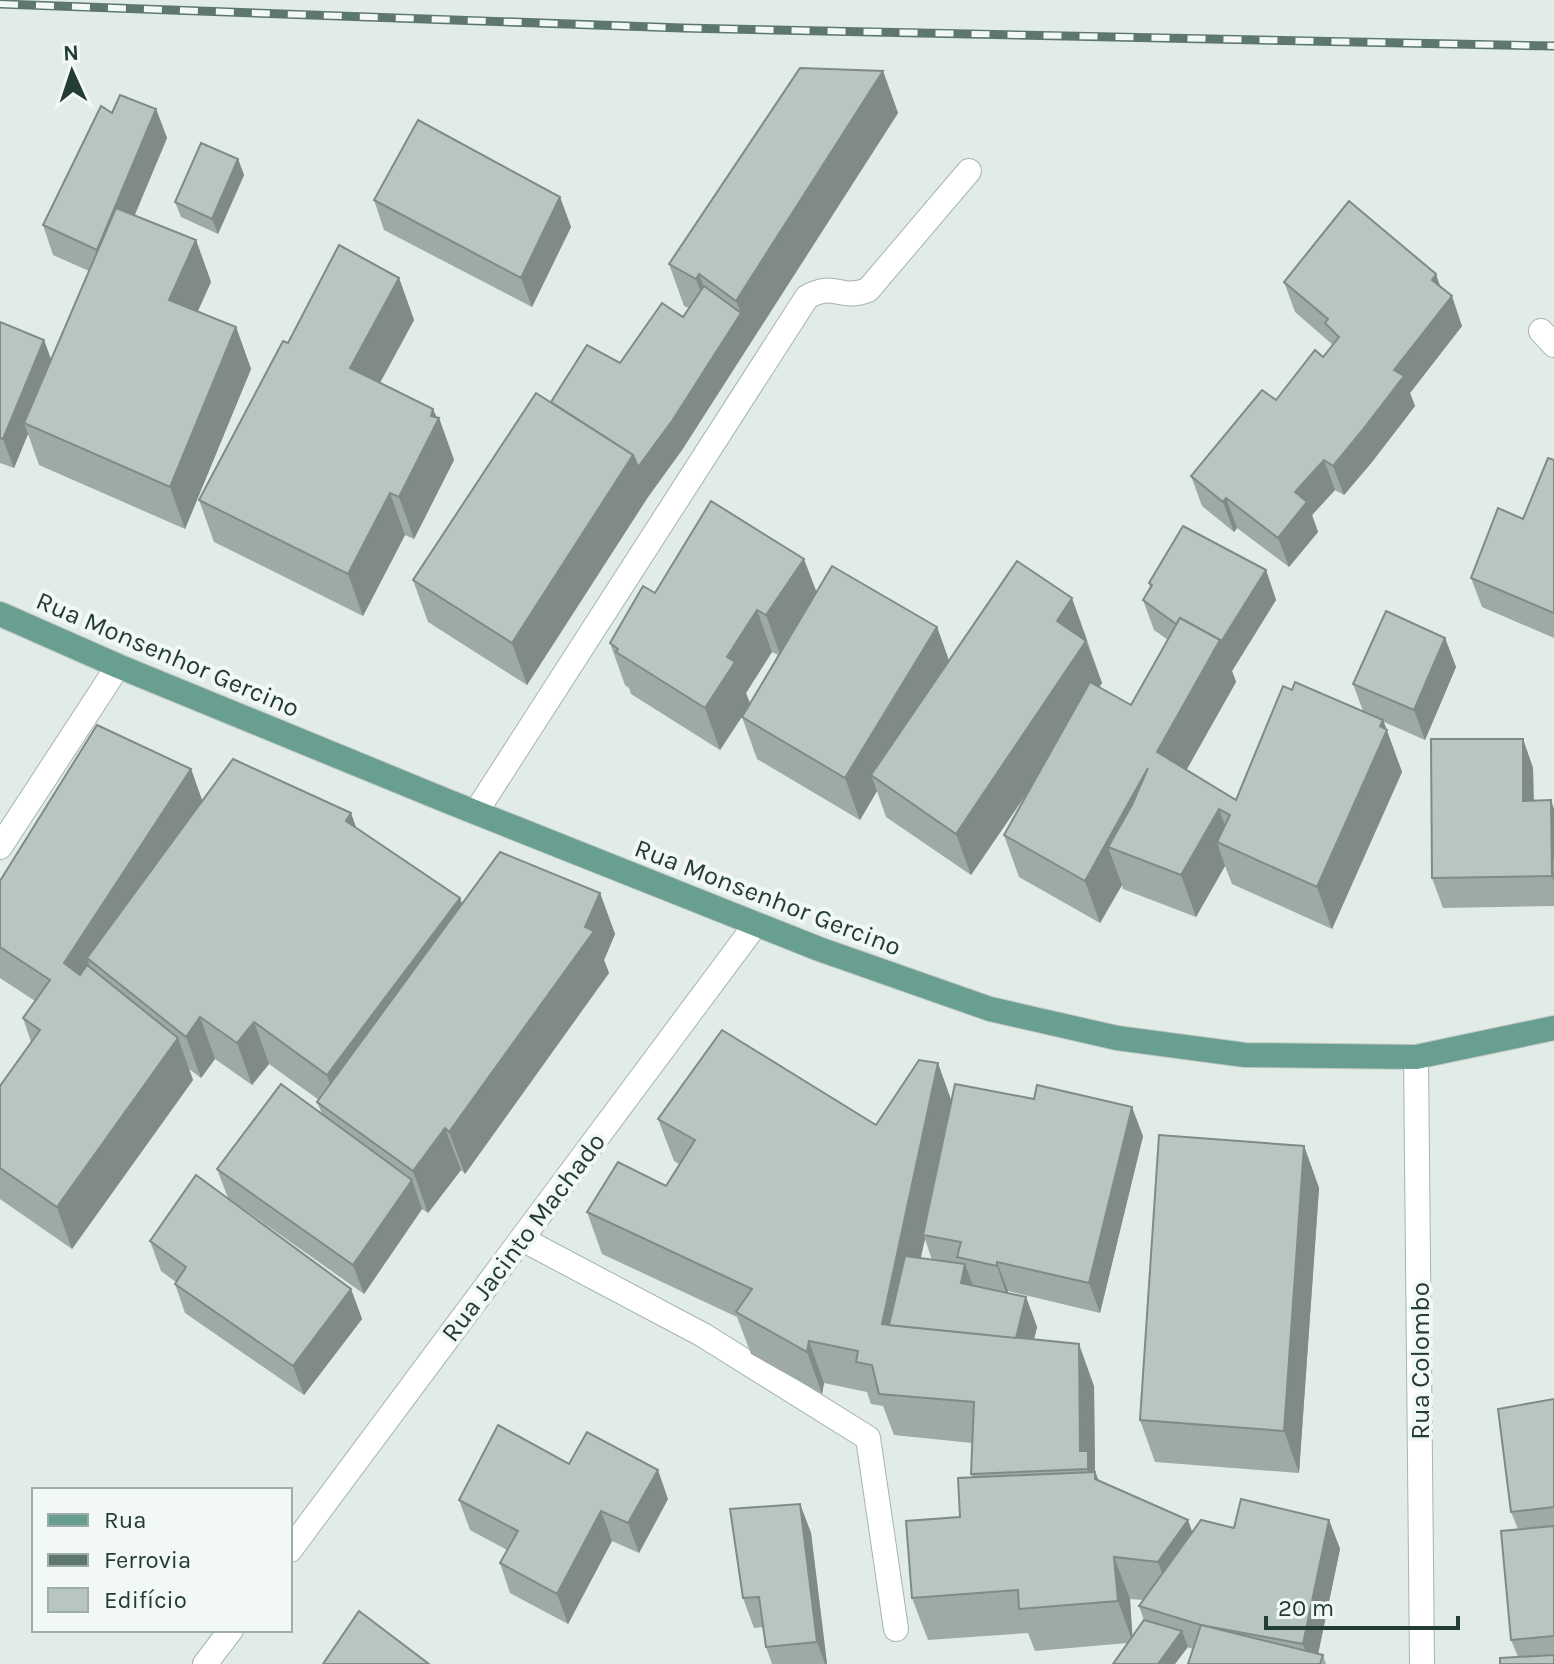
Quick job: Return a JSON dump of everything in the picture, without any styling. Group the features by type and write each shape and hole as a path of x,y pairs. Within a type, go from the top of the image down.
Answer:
{"main road":[{"name":"Rua Monsenhor Gercino","path":"0,614 118,666 756,924 990,1009 1117,1038 1245,1055 1416,1057 1554,1028"}],"street":[{"path":"476,812 807,297 821,289 834,289 847,295 868,290 969,171"},
{"path":"0,847 118,666"},
{"name":"Rua Jacinto Machado","path":"292,1547 756,924"},
{"name":"Rua Colombo","path":"1416,1057 1422,1664"},
{"path":"522,1239 703,1335 868,1438 896,1629"},
{"path":"205,1664 229,1632"}],"building":[{"path":"800,68 883,71 736,301 699,274 696,279 669,264"},
{"path":"120,95 156,109 97,250 43,225 101,106 112,113"},
{"path":"418,120 560,197 521,278 374,200"},
{"path":"201,143 238,159 212,219 175,202"},
{"path":"1349,201 1436,274 1432,280 1452,296 1394,370 1404,376 1361,432 1333,466 1324,460 1295,492 1307,502 1278,538 1226,498 1223,502 1191,476 1262,390 1276,400 1315,350 1323,357 1339,337 1325,323 1328,319 1284,282"},
{"path":"116,208 196,240 169,300 236,327 170,487 24,423"},
{"path":"339,245 399,278 350,368 433,409 431,416 439,418 399,497 390,493 348,574 199,500 283,341 288,343"},
{"path":"704,286 741,313 672,421 638,467 633,455 551,402 587,345 620,363 662,303 683,317"},
{"path":"0,322 44,340 3,439 0,438"},
{"path":"536,393 633,455 512,643 413,580"},
{"path":"1548,458 1554,460 1554,613 1471,578 1498,508 1523,519"},
{"path":"711,501 804,559 766,615 757,610 727,657 735,662 705,708 616,652 618,649 610,643 643,586 655,593"},
{"path":"1183,526 1266,570 1221,642 1180,618 1176,624 1143,600 1152,585 1149,583"},
{"path":"1017,561 1072,598 1057,621 1086,641 956,834 871,775"},
{"path":"832,566 937,627 845,778 742,717"},
{"path":"1386,611 1445,638 1414,710 1353,684"},
{"path":"1180,618 1220,640 1157,752 1236,800 1283,686 1292,690 1295,682 1383,720 1380,726 1387,730 1317,887 1217,842 1230,815 1219,809 1181,875 1108,847 1132,805 1148,768 1085,881 1004,835 1090,682 1131,705"},
{"path":"97,725 191,769 64,963 80,975 87,965 178,1038 57,1207 0,1168 0,1086 40,1030 23,1018 50,980 0,947 0,881"},
{"path":"1431,739 1523,739 1523,801 1551,800 1552,876 1432,878"},
{"path":"233,759 351,813 346,821 460,898 327,1075 254,1022 237,1043 200,1017 186,1037 87,958"},
{"path":"500,852 600,893 585,927 594,931 449,1132 445,1128 413,1171 317,1102"},
{"path":"722,1030 876,1125 919,1060 938,1063 882,1324 1079,1344 1080,1451 1088,1451 1088,1469 971,1474 974,1402 879,1394 872,1365 856,1362 858,1351 809,1341 807,1352 736,1312 752,1289 587,1212 618,1162 666,1186 695,1140 658,1119"},
{"path":"281,1084 412,1180 353,1265 217,1169"},
{"path":"955,1084 1034,1099 1037,1085 1132,1107 1089,1283 997,1262 997,1266 957,1257 961,1242 923,1235"},
{"path":"1159,1135 1304,1146 1284,1431 1140,1420"},
{"path":"196,1175 351,1289 293,1366 175,1284 186,1267 150,1241"},
{"path":"905,1256 965,1264 961,1283 1026,1297 1016,1338 889,1325"},
{"path":"1554,1399 1554,1507 1511,1512 1498,1409"},
{"path":"498,1425 569,1464 587,1432 658,1470 628,1523 601,1511 557,1594 500,1563 518,1531 459,1500"},
{"path":"1095,1472 1095,1479 1188,1520 1158,1562 1114,1557 1118,1601 1019,1609 1018,1590 912,1598 906,1521 960,1517 958,1478"},
{"path":"1241,1499 1329,1520 1303,1644 1201,1625 1139,1606 1201,1520 1234,1528"},
{"path":"800,1504 817,1642 766,1647 759,1597 743,1598 730,1509"},
{"path":"1554,1526 1554,1636 1511,1640 1501,1531"},
{"path":"359,1611 429,1664 323,1664"},
{"path":"1144,1620 1182,1631 1158,1664 1113,1664"},
{"path":"1201,1625 1323,1655 1320,1664 1188,1664"},
{"path":"1554,1655 1554,1664 1500,1664 1500,1658"}],"railway":[{"path":"0,4 682,28 1554,46"}]}
